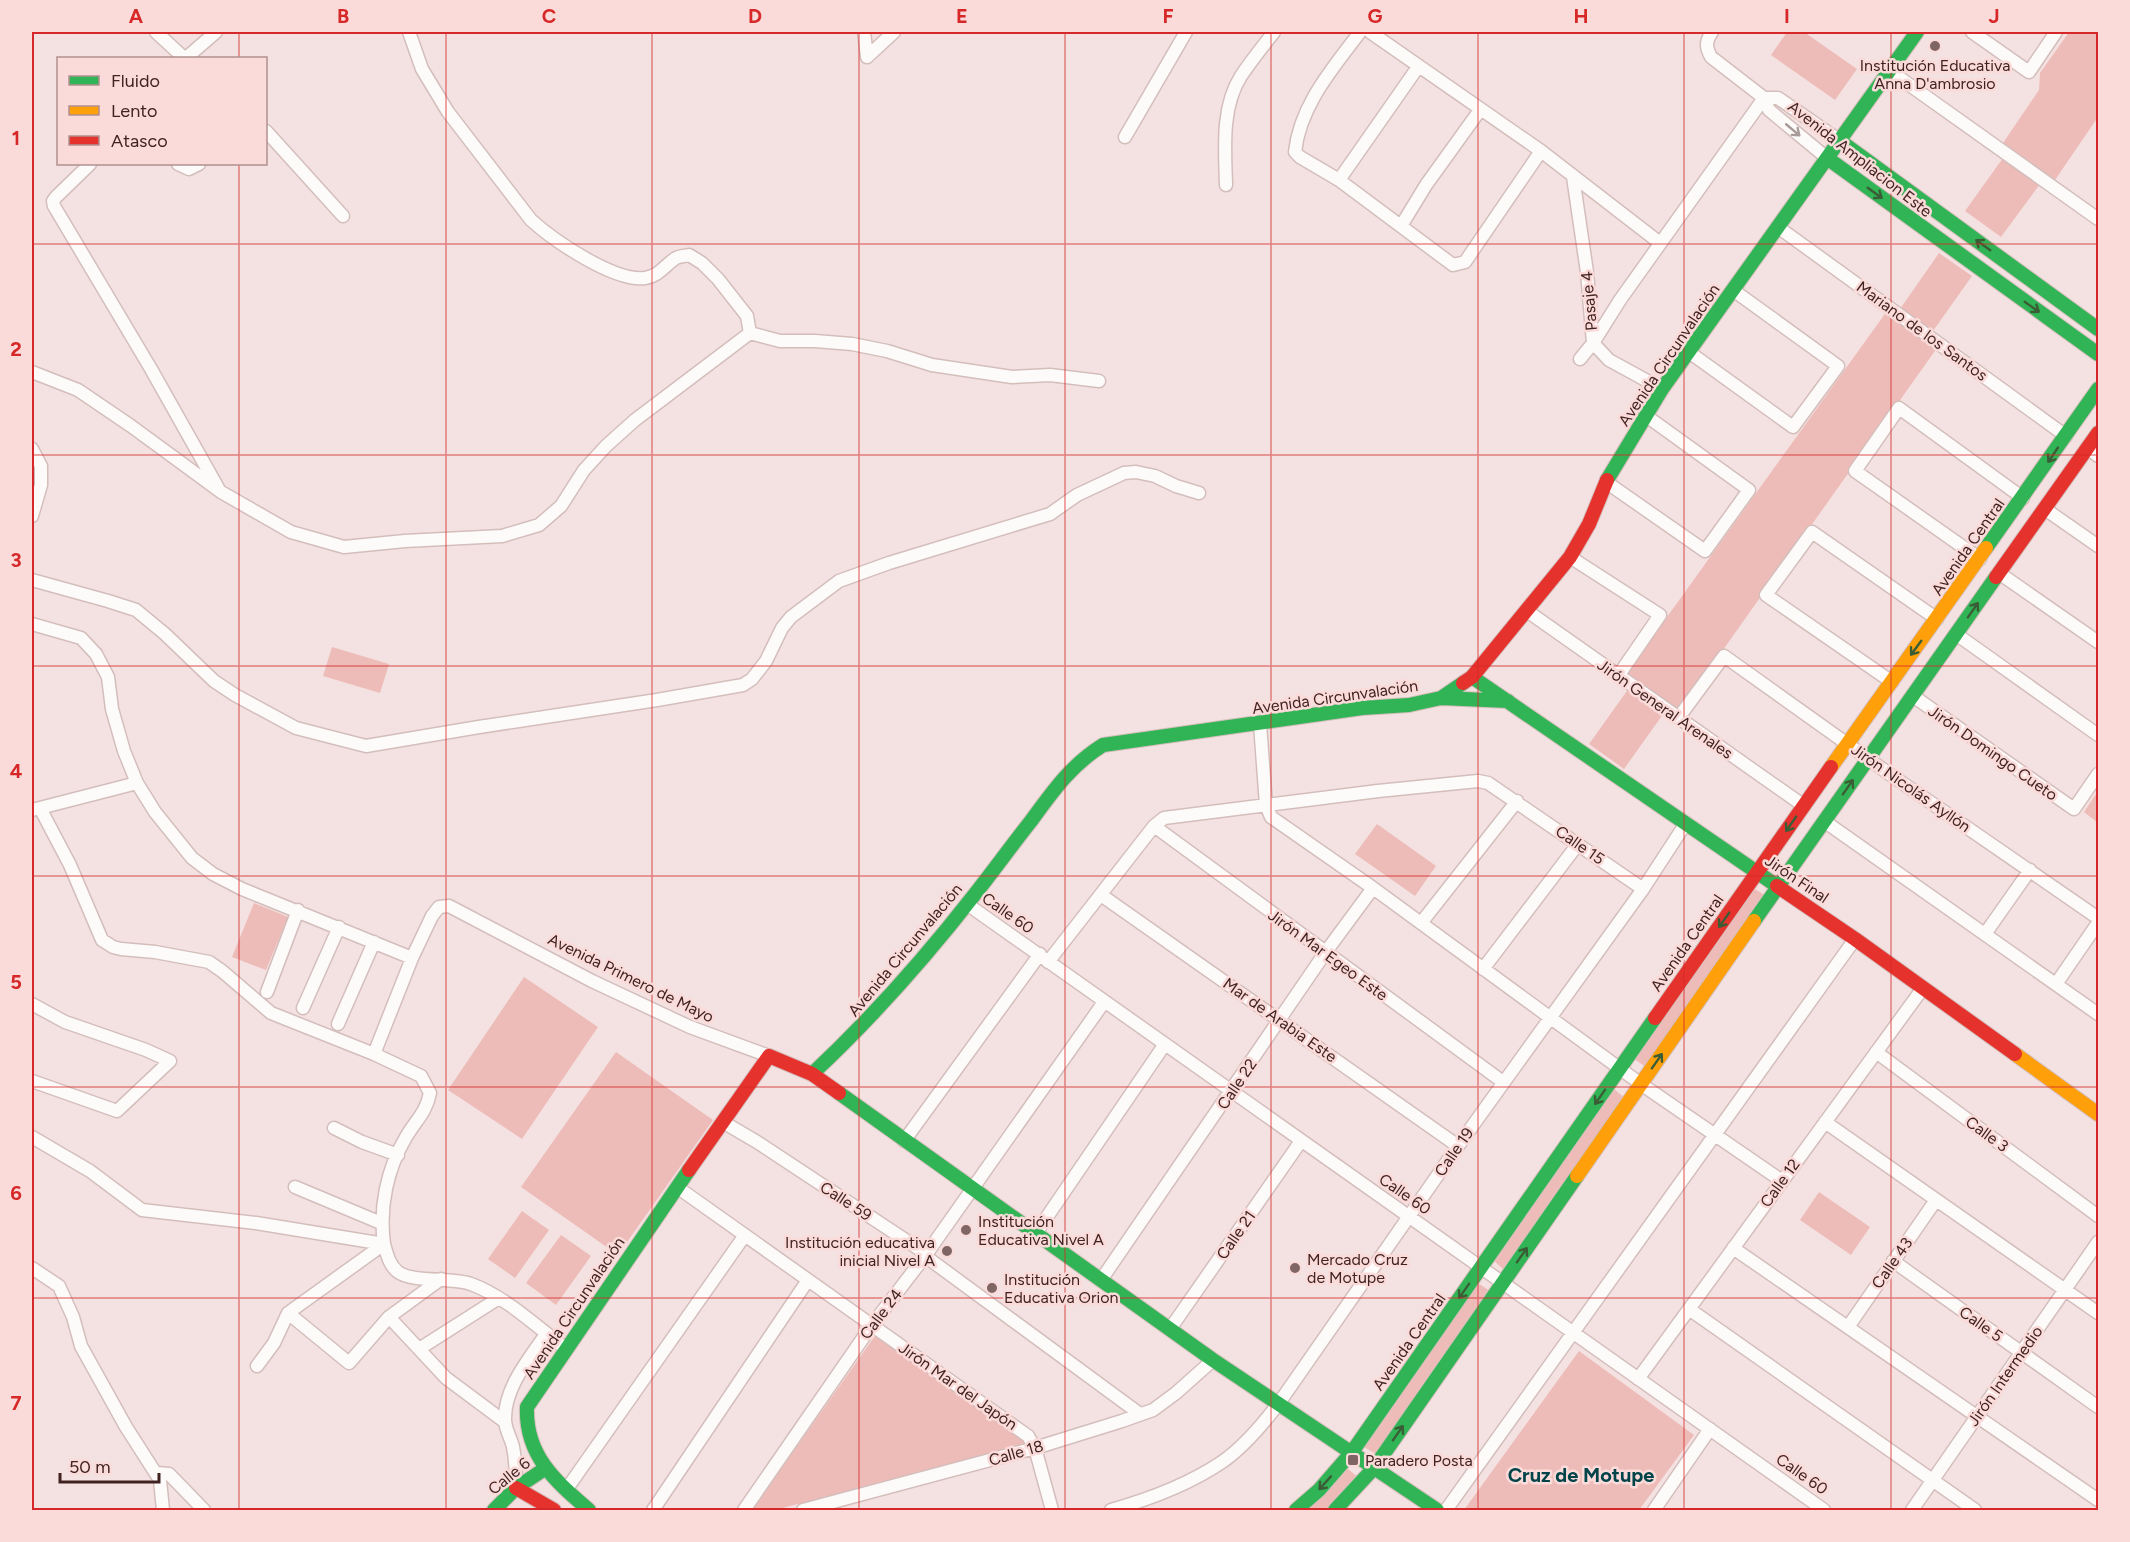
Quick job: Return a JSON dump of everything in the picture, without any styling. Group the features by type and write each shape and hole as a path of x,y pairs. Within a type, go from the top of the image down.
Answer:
{"street":[{"path":"156,32 184,57"},
{"path":"186,57 216,32"},
{"path":"409,32 422,69 448,112 531,220 545,233 603,268 626,276 644,278 658,274 677,257 689,255 702,262 747,316 750,333"},
{"path":"864,32 867,57 894,32"},
{"path":"1125,137 1185,32"},
{"path":"1226,185 1224,144 1228,108 1239,78 1274,32"},
{"path":"1360,32 1316,90 1296,140 1295,152 1339,180 1453,265 1465,262 1541,151"},
{"path":"1370,32 1541,151 1660,243"},
{"path":"1580,359 1764,98 1711,57 1706,48 1707,40 1712,32"},
{"name":"Avenida Circunvalación","path":"812,1074 879,1011 967,904 1065,776 1084,757 1103,745 1362,708 1409,705 1441,698 1472,677 1570,557 1589,524 1606,482 1662,389 1917,32"},
{"path":"1972,32 2029,72 2056,32"},
{"path":"1339,180 1418,67"},
{"path":"1890,71 2098,219"},
{"name":"Avenida Ampliacion Este","path":"2098,329 1778,98 1764,98 1769,110 1827,158 2098,354"},
{"path":"1401,226 1426,185 1480,110"},
{"path":"267,132 343,216"},
{"path":"89,165 56,197 53,201 54,206 151,369 220,492"},
{"path":"180,165 189,169 197,165"},
{"name":"Pasaje 4","path":"1574,177 1587,272 1593,343 1609,360 1662,389"},
{"name":"Mariano de los Santos","path":"1778,227 2066,436"},
{"path":"1689,352 1793,427 1838,366 1733,290"},
{"path":"750,333 780,341 852,344 887,351 932,365 1012,377 1050,375 1099,381"},
{"path":"32,372 78,390 220,492 291,532 344,547 502,536 539,525 561,506 584,470 606,446 635,420 750,333"},
{"name":"Avenida Central","path":"1296,1510 1319,1490 1352,1452 2098,389"},
{"path":"1980,559 1855,471 1899,408 2023,498"},
{"path":"1606,482 1705,551 1749,490 1645,415"},
{"path":"1335,1510 1374,1468 1824,820 2045,509 2093,452 2098,433"},
{"path":"32,449 41,466 41,486 32,516"},
{"path":"32,580 136,610 214,681 243,700 296,728 366,746 742,685 752,679 766,662 782,628 791,617 838,581 1050,514 1077,495 1124,473 1136,472 1155,476 1199,493"},
{"path":"2045,509 2098,546"},
{"path":"1892,682 1766,595 1812,532 1937,619"},
{"path":"1570,557 1659,615 1618,676"},
{"path":"1999,573 2098,642"},
{"name":"Jirón General Arenales","path":"1527,611 1804,806"},
{"path":"32,624 81,638 96,654 108,677 112,709 124,751 137,783 155,812 192,858 213,874 243,889 412,958 374,1054"},
{"path":"1956,634 2098,735"},
{"name":"Jirón Nicolás Ayllón","path":"1679,717 1724,656 2098,918"},
{"name":"Jirón Final","path":"1472,677 1855,939 2098,1114"},
{"name":"Jirón Domingo Cueto","path":"1913,696 2074,809 2098,774"},
{"path":"1441,698 1508,701"},
{"path":"1260,724 1266,805 1271,817 1373,888 1641,1084 1782,1180"},
{"name":"Calle 15","path":"1154,826 1164,818 1478,781 1488,783 1517,801 1643,889"},
{"path":"137,783 36,809 69,865 102,940 121,949 155,952 209,962 271,1013 374,1054 421,1076 430,1093 427,1107 406,1137 388,1175 381,1223 390,1262 399,1273 412,1277 456,1279 472,1284 499,1298 566,1349"},
{"path":"1421,923 1517,801"},
{"path":"1824,820 2098,1014"},
{"name":"Calle 19","path":"1111,1510 1141,1502 1181,1485 1223,1462 1257,1430 1280,1402 1503,1082 1643,889 1686,823"},
{"path":"904,1141 1044,958 1101,895 1154,826"},
{"name":"Jirón Mar Egeo Este","path":"1154,826 1325,954 1503,1082"},
{"path":"1483,969 1578,844"},
{"path":"1985,933 2030,870"},
{"name":"Calle 22","path":"1101,1280 1232,1092 1279,1020 1373,888"},
{"name":"Mar de Arabia Este","path":"1101,895 1458,1146"},
{"name":"Calle 60","path":"967,904 1824,1510"},
{"name":"Avenida Primero de Mayo","path":"412,958 439,906 449,906 592,981 690,1027 812,1074"},
{"path":"267,992 298,910"},
{"path":"2056,984 2098,923"},
{"path":"303,1008 339,927"},
{"path":"1446,1510 1855,939"},
{"path":"338,1024 374,942"},
{"name":"Calle 12","path":"1638,1379 1923,987"},
{"name":"Calle 24","path":"744,1510 872,1325 926,1256 1104,1002"},
{"path":"32,1004 65,1022 146,1050 170,1061 117,1111 32,1081"},
{"path":"1036,1233 1165,1044"},
{"name":"Calle 3","path":"1876,1052 2098,1216"},
{"name":"Avenida Circunvalación","path":"589,1510 546,1468 533,1447 526,1416 527,1407 677,1187 770,1056"},
{"path":"812,1074 1213,1360 1280,1402 1437,1510"},
{"name":"Calle 59","path":"723,1122 909,1243 1140,1414"},
{"path":"1825,1122 2098,1313"},
{"path":"334,1128 362,1142 398,1155"},
{"path":"32,1137 90,1171 142,1210 256,1223 384,1244"},
{"name":"Calle 21","path":"1170,1329 1301,1141"},
{"path":"295,1187 381,1223"},
{"name":"Jirón Mar del Japón","path":"677,1187 1028,1436 1035,1448 1052,1510"},
{"name":"Calle 43","path":"1848,1327 1936,1200"},
{"path":"566,1490 745,1234"},
{"name":"Jirón Intermedio","path":"1912,1510 2098,1242"},
{"path":"257,1366 274,1343 288,1313 384,1244"},
{"path":"1733,1248 2098,1500"},
{"name":"Calle 5","path":"1893,1261 2098,1407"},
{"path":"32,1268 59,1286 73,1317 81,1346 126,1427 160,1479 164,1510"},
{"path":"288,1313 349,1363 389,1317 441,1279"},
{"path":"653,1510 808,1280"},
{"path":"419,1349 499,1298"},
{"path":"1689,1309 1975,1510"},
{"path":"389,1317 446,1378 505,1422"},
{"path":"546,1334 520,1373 506,1403 505,1422 517,1466 516,1488 536,1497 554,1510"},
{"name":"Calle 18","path":"803,1510 1035,1448 1153,1410 1213,1360"},
{"path":"1654,1510 1710,1430"},
{"name":"Calle 6","path":"494,1510 516,1488 546,1468"},
{"path":"157,1473 169,1474 204,1510"}],"shaded area":[{"path":"1787,32 1804,32 1857,69 1835,100 1771,55"},
{"path":"2069,32 2098,32 2098,117 2055,180 2003,143 2039,90 2040,73"},
{"path":"2003,158 2040,184 2001,237 1965,211"},
{"path":"1939,253 1972,276 1933,331 1900,309"},
{"path":"1887,311 1937,348 1679,712 1626,674"},
{"path":"332,647 389,664 380,693 323,676"},
{"path":"1629,688 1664,713 1624,769 1589,744"},
{"path":"2098,791 2098,823 2084,812"},
{"path":"1377,824 1436,866 1415,896 1355,854"},
{"path":"1755,889 1766,896 1646,1067 1634,1059"},
{"path":"254,903 288,917 266,970 232,957"},
{"path":"524,977 598,1027 522,1139 448,1090"},
{"path":"616,1052 713,1120 618,1255 521,1187"},
{"path":"1614,1089 1625,1098 1504,1270 1493,1260"},
{"path":"1819,1192 1870,1227 1851,1255 1800,1220"},
{"path":"522,1211 549,1230 515,1278 488,1259"},
{"path":"561,1235 591,1256 556,1305 526,1283"},
{"path":"1478,1283 1490,1291 1376,1454 1362,1446"},
{"path":"877,1333 1026,1440 1025,1444 775,1510 752,1510"},
{"path":"1579,1351 1694,1435 1639,1510 1464,1510"},
{"path":"1344,1466 1358,1477 1329,1510 1304,1510"}],"traffic: fast":[{"path":"1607,480 1662,389 1917,32"},
{"path":"1840,141 2098,329"},
{"path":"1827,158 2098,354"},
{"path":"1986,548 2098,389"},
{"path":"1754,921 1996,577"},
{"path":"1472,677 1777,886"},
{"path":"812,1074 877,1009 937,941 1063,779 1081,761 1103,745 1362,708 1409,705 1441,698 1463,683"},
{"path":"1441,698 1508,701"},
{"path":"1296,1510 1319,1490 1352,1452 1655,1018"},
{"path":"839,1093 1213,1360 1437,1510"},
{"path":"589,1510 554,1477 537,1453 531,1439 527,1407 689,1170"},
{"path":"1335,1510 1374,1468 1577,1176"},
{"path":"494,1510 516,1488 546,1468"}],"traffic: slow":[{"path":"1831,767 1986,548"},
{"path":"1577,1176 1754,921"},
{"path":"2015,1054 2098,1114"}],"traffic: jam":[{"path":"1996,577 2098,433"},
{"path":"1463,683 1472,677 1570,557 1589,524 1607,480"},
{"path":"1655,1018 1831,767"},
{"path":"1777,886 2015,1054"},
{"path":"689,1170 769,1056 812,1074 839,1093"},
{"path":"516,1488 554,1510"}],"place":[{"name":"Institución Educativa Anna D'ambrosio","path":"1935,46"},
{"name":"Institución Educativa Nivel A","path":"966,1230"},
{"name":"Institución educativa inicial Nivel A","path":"947,1251"},
{"name":"Mercado Cruz de Motupe","path":"1295,1268"},
{"name":"Institución Educativa Orion","path":"992,1288"},
{"name":"Paradero Posta","path":"1353,1460"}],"district":[{"name":"Cruz de Motupe","path":"1581,1475"}]}
